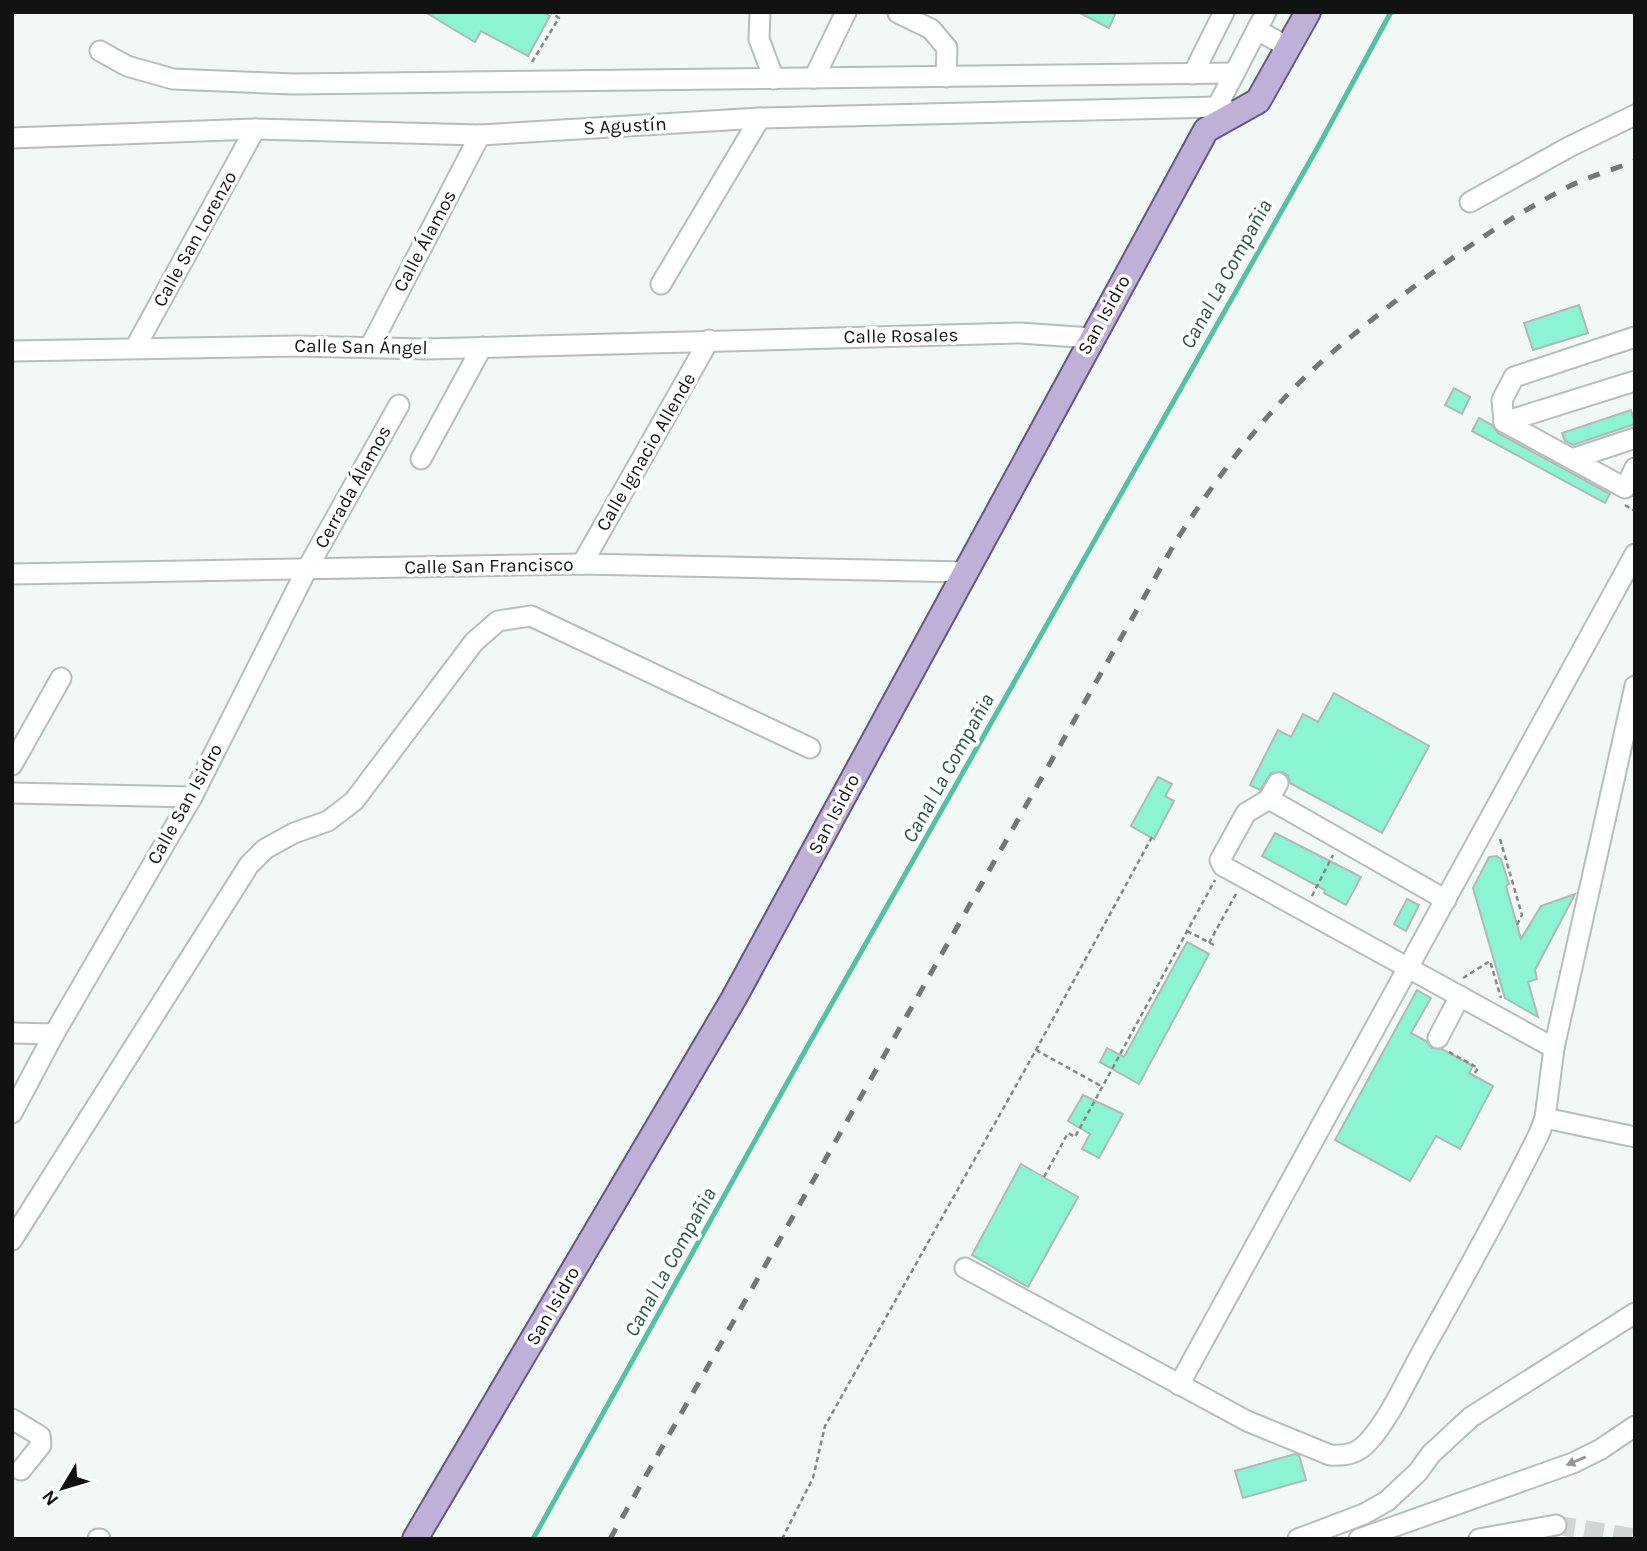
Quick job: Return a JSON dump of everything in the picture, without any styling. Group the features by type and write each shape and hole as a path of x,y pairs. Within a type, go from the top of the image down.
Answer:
{"main road":[{"path":"1237,107 1288,47 1308,12"},
{"name":"San Isidro","path":"415,1539 734,998 1206,130 1237,107"}],"street":[{"path":"760,12 759,39 774,79"},
{"path":"814,78 846,12"},
{"path":"1193,74 1224,12"},
{"path":"1237,107 1234,73 1266,12"},
{"path":"898,13 931,29 947,48 946,77"},
{"path":"1257,30 1288,47"},
{"path":"100,51 127,66 173,79 293,84 1234,73"},
{"name":"S Agustín","path":"12,138 255,130 480,135 760,118 1237,107"},
{"path":"1469,202 1569,147 1635,115"},
{"path":"661,285 760,118"},
{"name":"Calle San Lorenzo","path":"135,348 255,130"},
{"name":"Calle Álamos","path":"370,347 480,135"},
{"name":"Calle Rosales","path":"709,340 1020,333 1092,338"},
{"path":"1504,422 1502,400 1514,377 1635,337"},
{"name":"Calle San Ángel","path":"12,351 135,348 427,349 709,340"},
{"name":"Calle Ignacio Allende","path":"582,564 709,340"},
{"path":"421,459 482,347"},
{"path":"1504,422 1635,381"},
{"name":"Cerrada Álamos","path":"307,569 399,405"},
{"path":"1504,422 1625,488 1635,468"},
{"path":"1572,459 1635,438"},
{"path":"1179,1385 1635,554"},
{"name":"Calle San Francisco","path":"12,574 582,564 965,572"},
{"name":"Calle San Isidro","path":"12,1113 54,1034 192,797 307,569"},
{"path":"12,1240 249,865 265,849 294,833 328,821 354,801 474,642 498,621 531,616 810,748"},
{"path":"12,765 61,678"},
{"path":"965,1268 1247,1422 1330,1455 1343,1456 1357,1452 1380,1426 1400,1392 1527,1159 1545,1118 1555,1048 1634,695"},
{"path":"1446,900 1273,791 1247,813 1220,860 1223,866 1409,969 1466,990 1555,1048"},
{"path":"12,793 192,797"},
{"path":"1440,1043 1466,990"},
{"path":"12,1033 54,1034"},
{"path":"1545,1118 1635,1137"},
{"path":"1298,1539 1364,1514 1387,1500 1419,1472 1431,1454 1471,1417 1635,1314"},
{"path":"12,1419 40,1436 41,1445 21,1470"},
{"path":"1359,1539 1573,1462 1601,1450 1635,1426"},
{"path":"1479,1539 1556,1525"}],"path":[{"path":"519,81 559,18 550,12"},
{"path":"1499,835 1522,915 1517,925"},
{"path":"782,1539 813,1478 825,1426 1152,838"},
{"path":"1308,902 1334,854"},
{"path":"1044,1177 1068,1133 1075,1137 1223,866"},
{"path":"1209,943 1238,890"},
{"path":"1187,931 1214,945"},
{"path":"1466,990 1463,978 1490,961 1502,1000 1492,994"},
{"path":"1440,1043 1478,1068 1474,1076"},
{"path":"1036,1050 1102,1087"}],"building":[{"path":"425,12 543,12 550,16 528,56 481,31 475,42"},
{"path":"1078,12 1116,12 1109,28"},
{"path":"1579,305 1588,333 1533,350 1524,323"},
{"path":"1454,388 1470,397 1462,414 1445,405"},
{"path":"1631,410 1635,424 1573,445 1565,441 1562,433"},
{"path":"1479,418 1492,425 1498,433 1610,494 1605,503 1472,431"},
{"path":"1334,693 1429,746 1382,833 1290,783 1283,772 1271,773 1260,790 1250,785 1278,730 1291,737 1303,714 1318,722"},
{"path":"1158,777 1172,784 1165,796 1174,801 1154,839 1131,826"},
{"path":"1275,833 1361,877 1346,905 1324,893 1325,890 1262,856"},
{"path":"1497,856 1501,859 1509,884 1506,886 1521,939 1541,906 1575,894 1535,970 1537,979 1528,982 1538,1017 1505,998 1473,888 1489,857"},
{"path":"1407,899 1419,905 1406,931 1394,924"},
{"path":"1187,942 1209,954 1139,1084 1100,1062 1107,1048 1124,1057"},
{"path":"1417,990 1431,998 1411,1033 1426,1041 1432,1048 1442,1049 1473,1066 1469,1073 1493,1086 1460,1149 1436,1136 1410,1181 1335,1140"},
{"path":"1083,1095 1123,1114 1099,1158 1082,1149 1090,1134 1068,1121"},
{"path":"1021,1164 1078,1197 1028,1287 972,1255"},
{"path":"1299,1455 1306,1480 1243,1498 1235,1471"}],"waterway":[{"name":"Canal La Compañia","path":"533,1539 806,1049 1319,145 1391,12"}],"tunnel":[{"path":"1556,1525 1635,1538"}],"railway":[{"path":"610,1539 1176,541 1220,477 1251,436 1304,378 1413,287 1520,213 1582,180 1635,161"}]}
